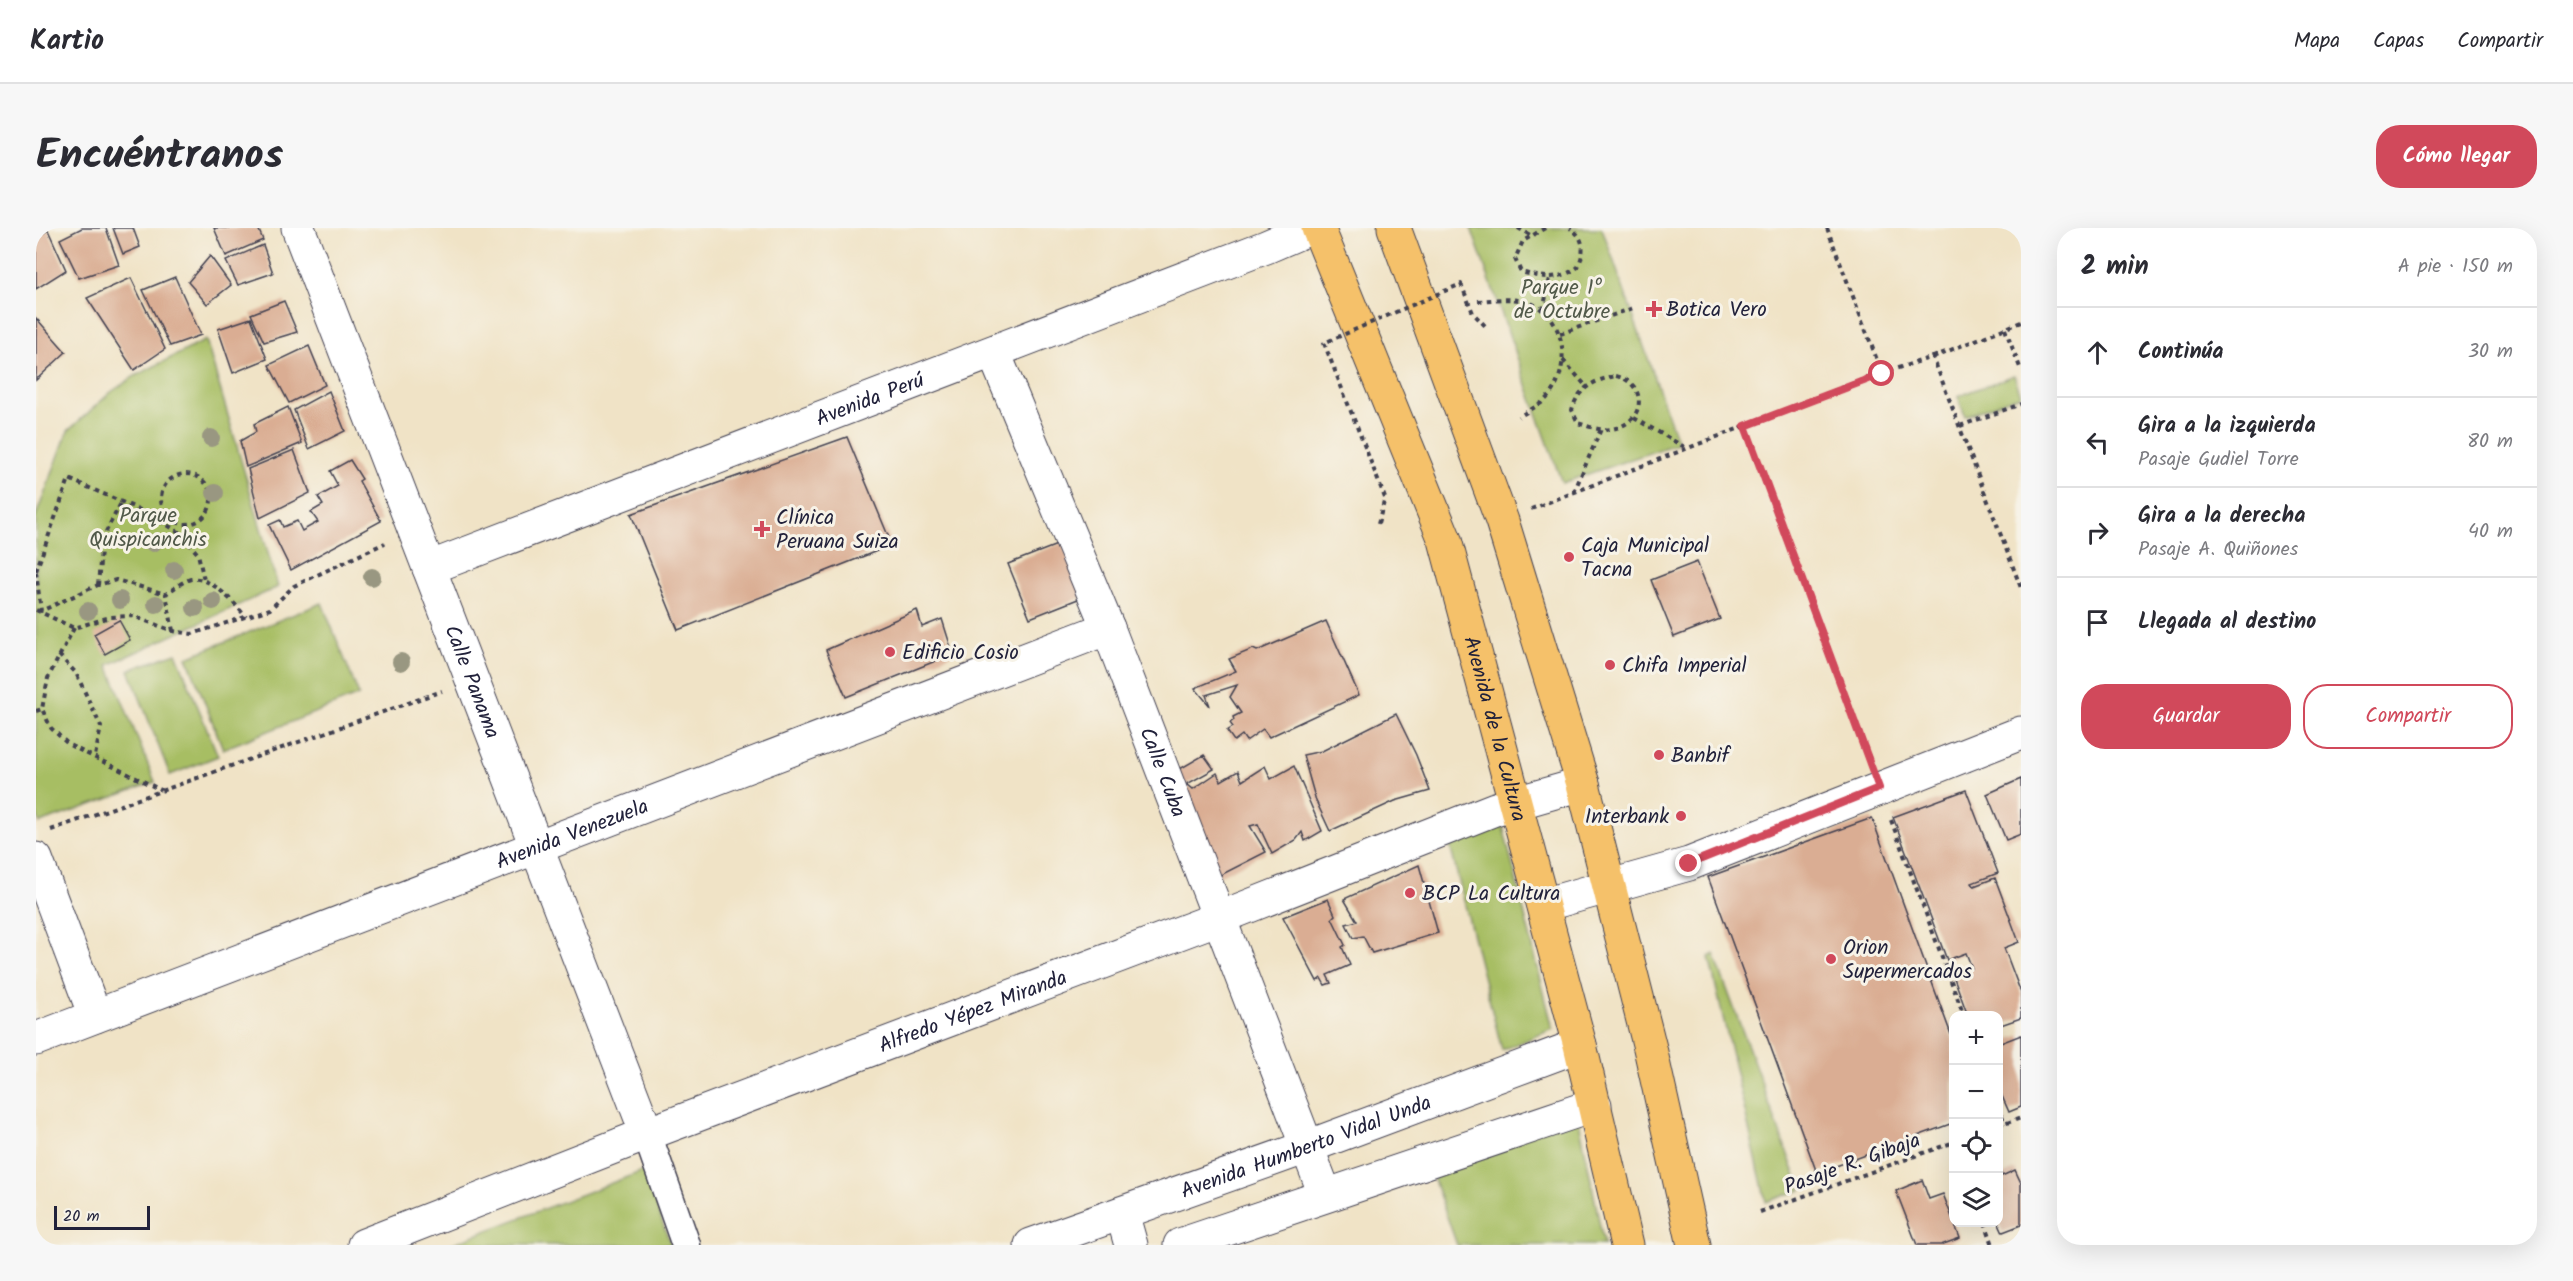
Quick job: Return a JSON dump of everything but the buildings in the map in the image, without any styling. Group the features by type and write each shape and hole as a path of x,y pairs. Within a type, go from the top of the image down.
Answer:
{"highway":[{"name":"Avenida de la Cultura","path":"1318,228 1445,540 1580,1045 1627,1245"},
{"path":"1394,228 1502,520 1583,784 1650,1048 1694,1245"}],"street":[{"name":"Calle Panama","path":"298,228 647,1134"},
{"name":"Avenida Perú","path":"429,568 994,353 1266,248 1310,228"},
{"name":"Calle Cuba","path":"994,353 1108,628 1326,1194"},
{"name":"Avenida Venezuela","path":"36,1039 1108,628"},
{"path":"1543,905 1689,864 2021,733"},
{"name":"Alfredo Yépez Miranda","path":"363,1245 1516,802 1583,784"},
{"path":"41,845 95,1016"},
{"name":"Avenida Humberto Vidal Unda","path":"1031,1245 1307,1147 1580,1045"},
{"path":"1180,1245 1595,1105"},
{"path":"647,1134 686,1245"},
{"path":"1122,1213 1131,1245"}],"path":[{"path":"1518,228 1530,235"},
{"path":"1545,228 1523,241 1515,259 1521,272 1550,278 1578,267 1584,247 1581,238 1570,228"},
{"path":"1827,228 1882,374"},
{"path":"1543,310 1550,278"},
{"path":"1378,524 1386,498 1324,343 1461,284 1473,313 1488,329"},
{"path":"1478,302 1516,299 1543,310 1560,334 1563,360 1560,376 1545,400 1519,417"},
{"path":"1560,334 1636,307"},
{"path":"1502,520 2021,322"},
{"path":"2005,328 2021,370"},
{"path":"1933,357 2021,588"},
{"path":"1563,360 1586,386"},
{"path":"1616,376 1630,381 1637,389 1640,398 1634,418 1615,429 1601,429 1578,423 1572,410 1574,402 1586,386 1616,376"},
{"path":"1960,426 2021,404"},
{"path":"1634,418 1688,449"},
{"path":"1745,426 1962,1011"},
{"path":"1574,493 1601,429"},
{"path":"191,474 201,478 208,486 212,498 210,509 203,519 192,524 180,524 170,518 163,508 161,498 170,480 179,475 191,474"},
{"path":"38,611 36,572 69,479 146,512 179,532 198,554 204,580"},
{"path":"98,585 102,539 121,503"},
{"path":"179,532 180,524"},
{"path":"38,611 74,628 110,617 133,616 173,631 192,634 270,609 294,586 414,530"},
{"path":"38,611 98,585 116,580 166,594 190,579 204,580 231,601 246,617"},
{"path":"166,594 173,631"},
{"path":"74,628 48,678 42,709 51,728 69,745 161,791"},
{"path":"59,655 76,673 101,727 95,756"},
{"path":"41,845 161,791 472,680"},
{"path":"36,711 42,709"},
{"path":"2003,1119 2005,1124 2021,1118"},
{"name":"Pasaje R. Gibaja","path":"1760,1212 1949,1143"},
{"path":"1987,1227 1993,1245"}],"green space":[{"name":"Parque 1º de Octubre","path":"1471,228 1602,228 1678,443 1562,483"},
{"name":"Parque Quispicanchis","path":"206,340 278,587 108,665 155,782 40,823 36,813 36,516 68,431 111,392 135,376"},
{"path":"2014,375 2021,395 1965,416 1958,396"},
{"path":"322,603 359,695 223,749 187,657"},
{"path":"176,653 218,756 170,775 129,670"},
{"path":"1502,823 1553,1029 1502,1050 1449,842"},
{"path":"1714,954 1801,1190 1766,1202 1709,957"},
{"path":"1578,1116 1604,1245 1457,1245 1430,1169"},
{"path":"643,1171 671,1245 449,1245"}],"place":[{"name":"Botica Vero","path":"1654,309"},
{"name":"Clínica Peruana Suiza","path":"762,529"},
{"name":"Caja Municipal Tacna","path":"1569,557"},
{"name":"Edificio Cosio","path":"890,652"},
{"name":"Chifa Imperial","path":"1610,665"},
{"name":"Banbif","path":"1659,755"},
{"name":"Interbank","path":"1681,816"},
{"name":"BCP La Cultura","path":"1410,893"},
{"name":"Orion Supermercados","path":"1831,959"}],"route":[{"path":"1689,864 1879,788 1745,426 1882,374"}]}
